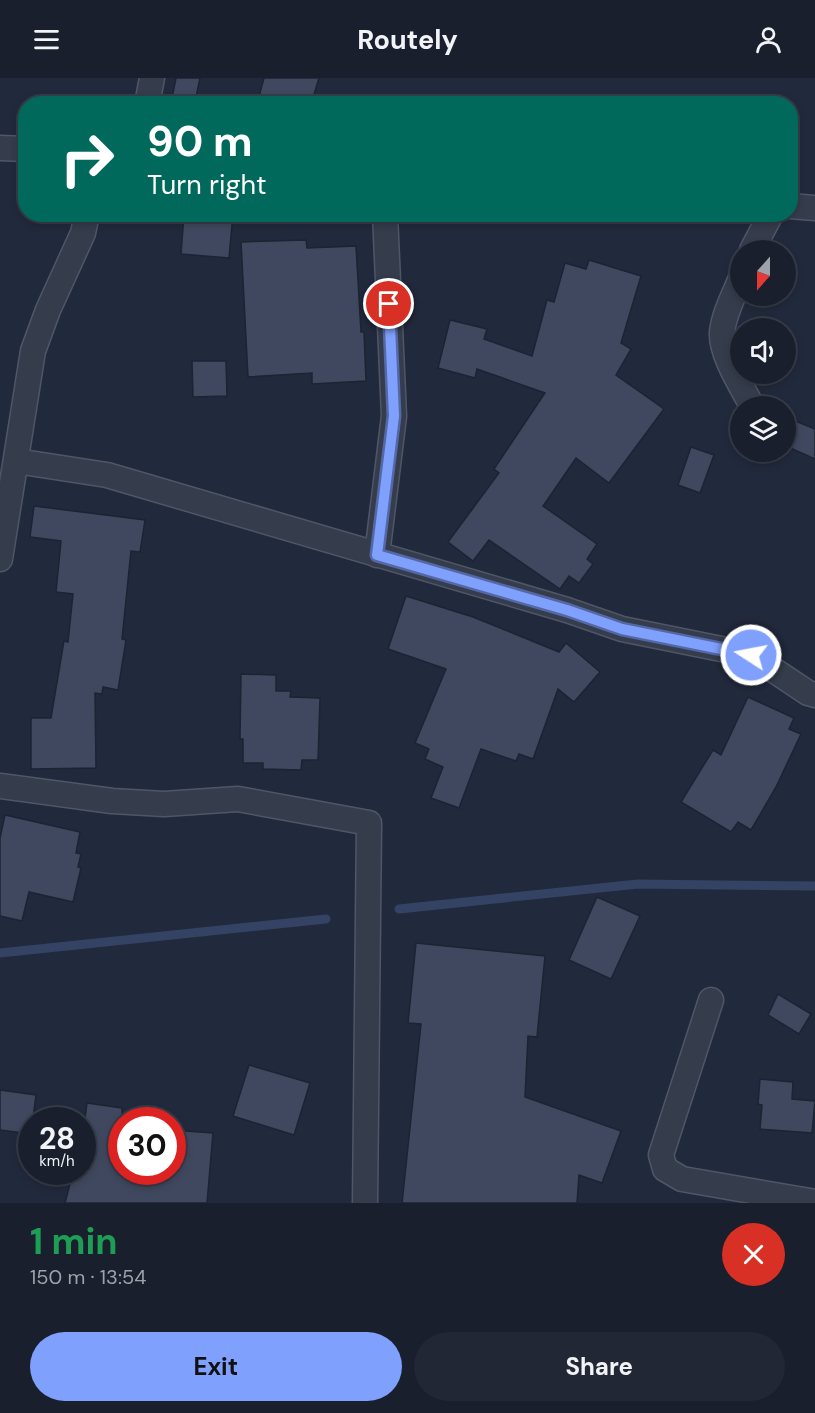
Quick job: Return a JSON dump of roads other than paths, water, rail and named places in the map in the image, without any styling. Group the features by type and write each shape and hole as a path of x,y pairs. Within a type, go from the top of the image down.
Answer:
{"street":[{"path":"149,96 152,78"},
{"path":"0,148 18,149"},
{"path":"798,207 815,208"},
{"path":"0,559 33,351 48,310 83,233 85,222"},
{"path":"377,555 394,416 385,222"},
{"path":"757,240 767,222"},
{"path":"730,305 724,320 723,346 747,396"},
{"path":"16,461 107,475 567,610 622,629 751,655 815,695"},
{"path":"0,786 112,801 164,804 238,799 369,823 365,1203"},
{"path":"711,1000 661,1155 665,1169 682,1179 815,1202"}],"waterway":[{"path":"399,909 638,884 815,886"},
{"path":"0,953 326,919"}]}
